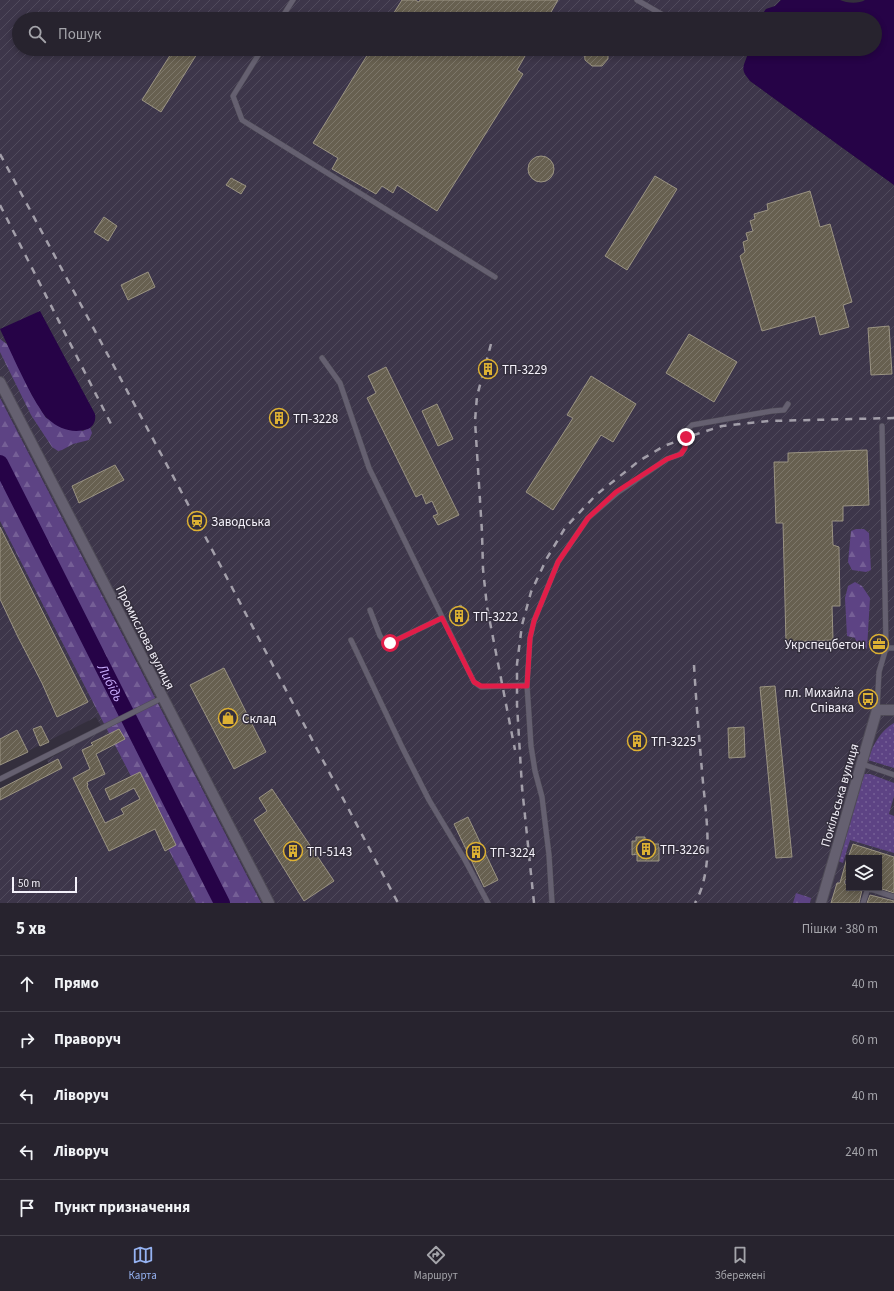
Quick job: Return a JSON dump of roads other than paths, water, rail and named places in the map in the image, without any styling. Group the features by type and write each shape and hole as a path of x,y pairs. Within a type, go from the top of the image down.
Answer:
{"street":[{"name":"Промислова вулиця","path":"0,382 269,903"},
{"path":"877,710 894,710"},
{"name":"Покільська вулиця","path":"821,903 877,710"}],"lane":[{"path":"285,12 293,0"},
{"path":"637,0 658,12"},
{"path":"258,56 233,96 242,120 495,277"},
{"path":"322,358 340,383 364,458 474,682 481,686 527,686"},
{"path":"552,903 549,855 542,797 535,771 531,746 527,686 530,638 534,621 558,562 588,518 616,492 667,459 681,454 685,448 687,430 692,425 784,410 788,404"},
{"path":"877,710 879,672 886,648 882,426"},
{"path":"370,610 380,636 384,641 390,643 442,618"},
{"path":"351,640 429,800 465,860 488,903"},
{"path":"886,648 894,648"},
{"path":"0,779 162,698"},
{"path":"862,764 894,775"},
{"path":"863,903 867,891"},
{"path":"878,891 894,896"}],"waterway":[{"name":"Либідь","path":"0,463 222,903"}],"railway":[{"path":"0,154 197,521 398,903"},
{"path":"0,205 111,424"},
{"path":"491,344 477,396 475,421 483,569 487,607 515,750"},
{"path":"534,903 522,787 517,705 517,664 522,625 531,592 547,558 565,528 596,495 639,461 664,446 694,435 722,426 769,421 894,418"},
{"path":"694,665 708,838 705,872 695,903"}],"place":[{"name":"ТП-3229","path":"488,369"},
{"name":"ТП-3228","path":"279,418"},
{"name":"Заводська","path":"197,521"},
{"name":"ТП-3222","path":"459,616"},
{"name":"Укрспецбетон","path":"879,644"},
{"name":"пл. Михайла Співака","path":"868,699"},
{"name":"Склад","path":"228,718"},
{"name":"ТП-3225","path":"637,741"},
{"name":"ТП-3226","path":"646,849"},
{"name":"ТП-5143","path":"293,851"},
{"name":"ТП-3224","path":"476,852"}]}
